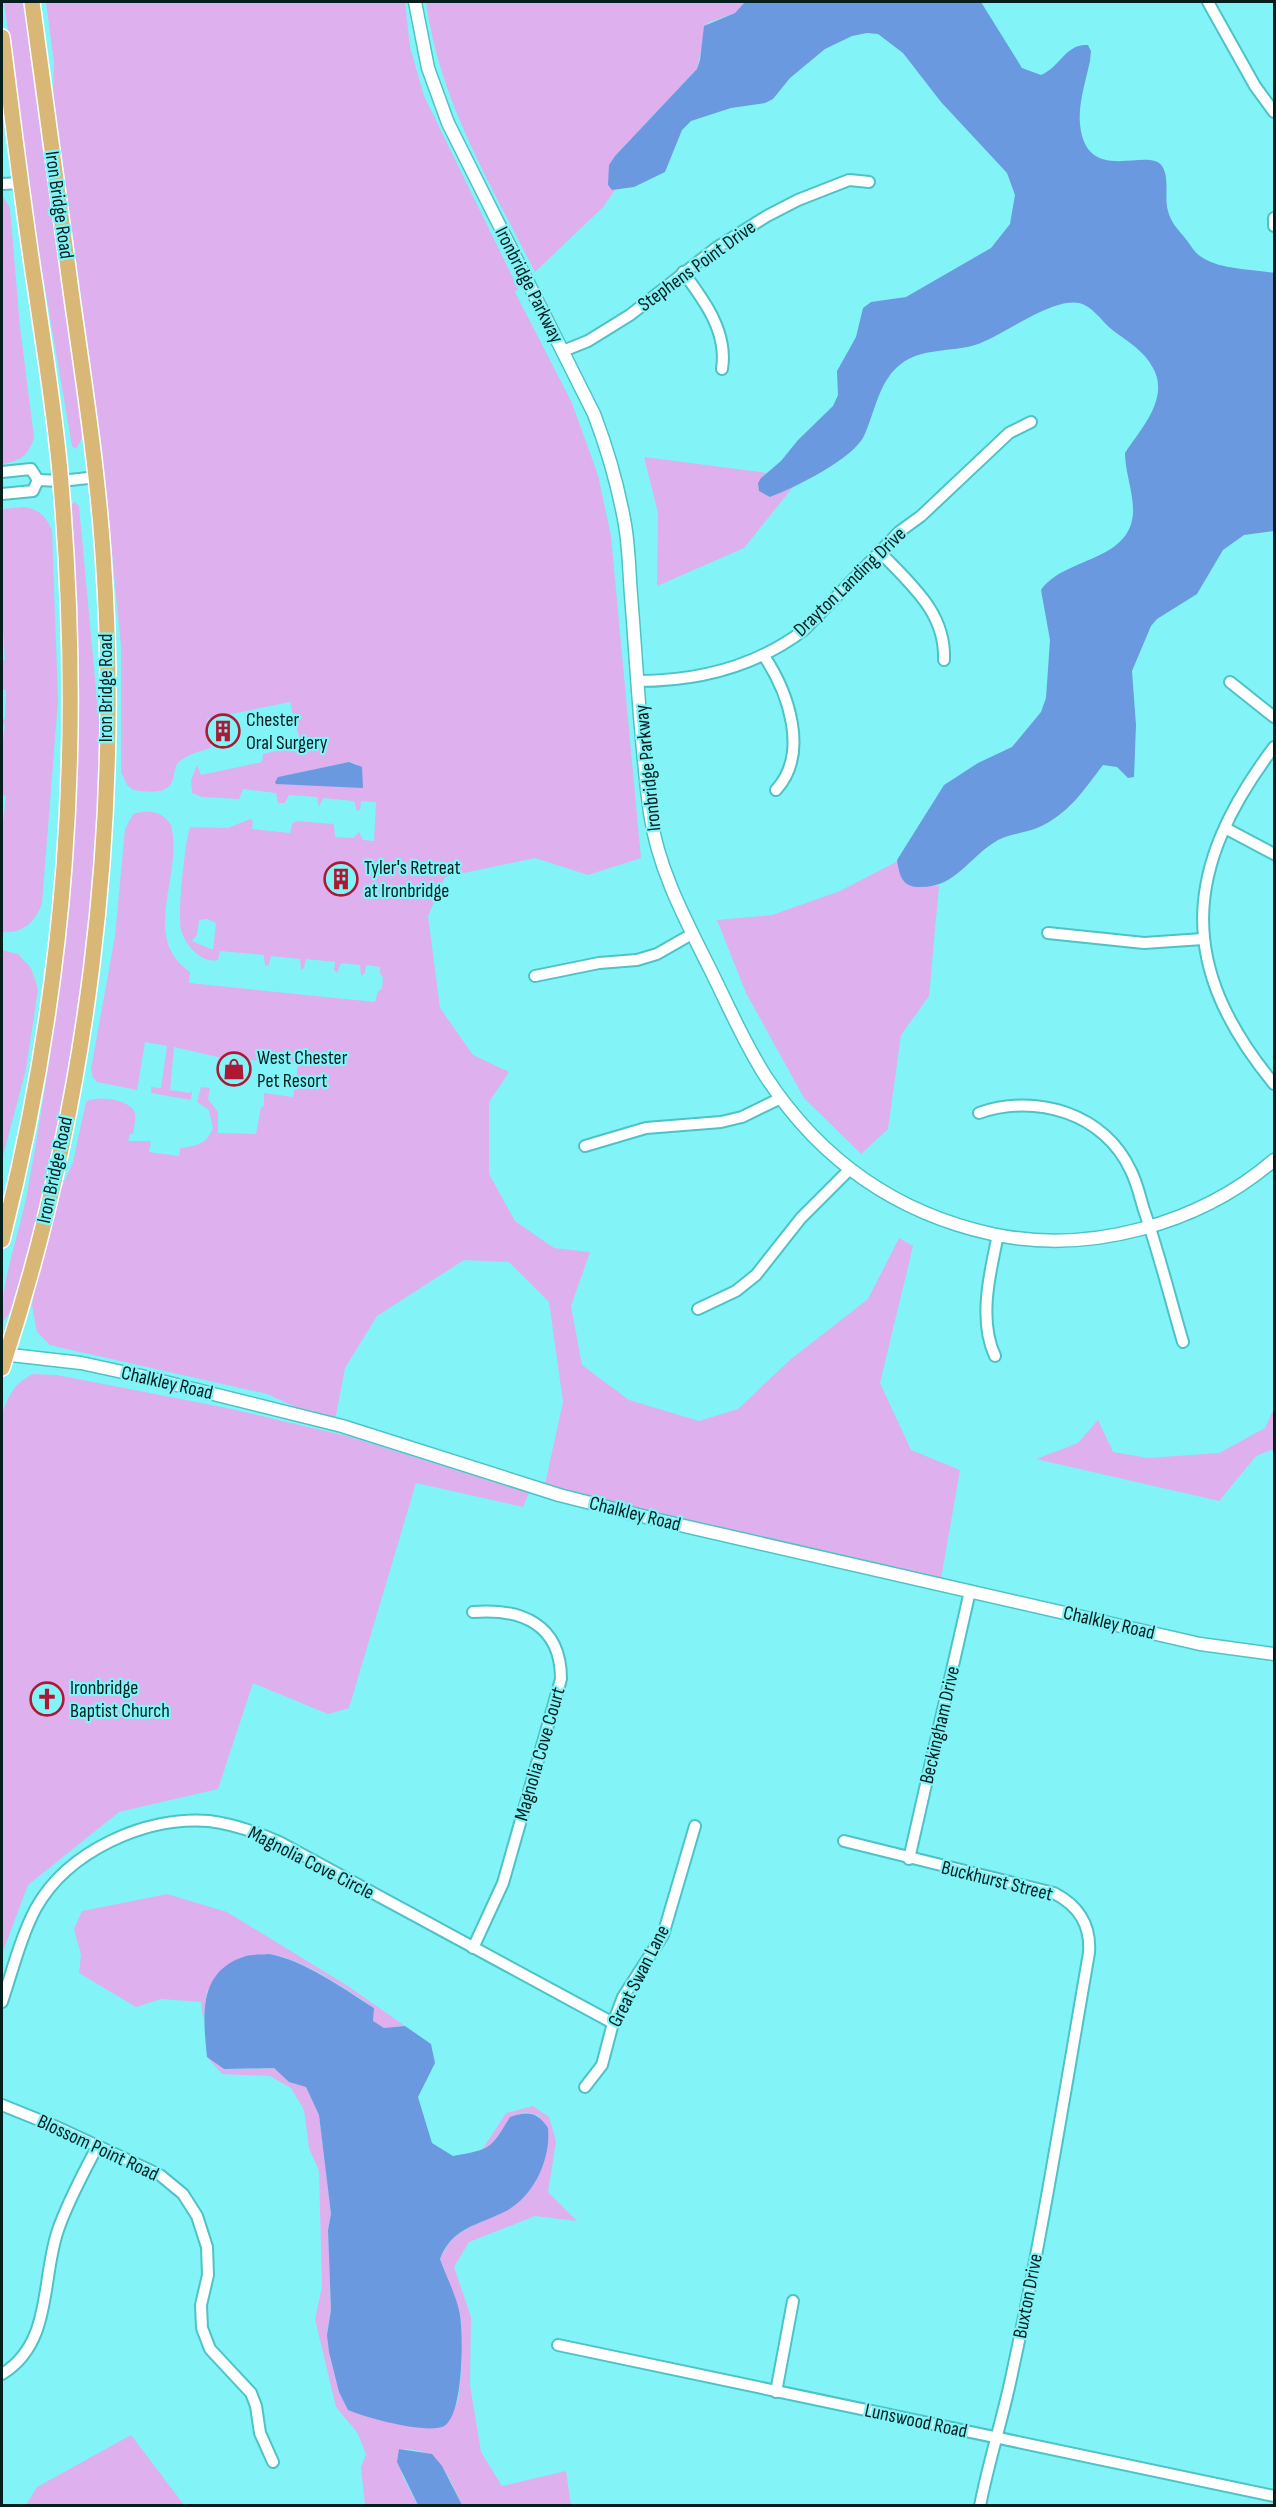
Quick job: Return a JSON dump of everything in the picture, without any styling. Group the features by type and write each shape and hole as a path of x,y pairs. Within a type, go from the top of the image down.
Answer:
{"main road":[{"name":"Iron Bridge Road","path":"3,1359 41,1233 63,1140 88,994 104,821 107,665 97,477 32,2"},
{"name":"Iron Bridge Road","path":"2,37 61,481 70,631 71,716 66,869 58,947 39,1075 2,1240"}],"street":[{"name":"Ironbridge Parkway","path":"415,2 428,68 448,123 594,414 618,486 625,523 650,816 666,876 692,934 752,1052 781,1098 803,1126 849,1170 914,1209 967,1228 998,1235 1052,1241 1079,1240 1150,1226 1203,1206 1232,1191 1275,1160"},
{"path":"1208,2 1255,86 1275,112"},
{"name":"Stephens Point Drive","path":"563,351 607,330 630,315 682,272 767,216 798,200 849,180 869,182"},
{"path":"2,184 21,183"},
{"path":"1275,218 1275,226"},
{"path":"682,272 698,292 720,336 723,346 722,369"},
{"name":"Drayton Landing Drive","path":"638,681 691,678 764,656 804,630 879,551 1009,433 1031,422"},
{"path":"2,472 32,469 38,480"},
{"path":"38,480 61,481 97,477"},
{"path":"2,494 33,490 38,480"},
{"path":"879,551 929,605 937,618 942,633 944,660"},
{"path":"764,656 784,692 792,731 789,769 776,790"},
{"path":"1230,682 1275,717"},
{"path":"1275,747 1225,828 1205,880 1203,939 1207,962 1226,1011 1240,1038 1275,1084"},
{"path":"1225,828 1275,854"},
{"path":"1048,933 1144,943 1203,939"},
{"path":"535,976 599,963 637,960 657,954 692,934"},
{"path":"585,1146 646,1128 721,1122 742,1117 781,1098"},
{"path":"979,1113 1013,1104 1044,1106 1065,1112 1098,1130 1122,1155 1131,1171 1150,1226 1183,1342"},
{"path":"698,1309 736,1291 756,1275 801,1218 849,1170"},
{"path":"995,1356 987,1332 988,1300 998,1235"},
{"name":"Chalkley Road","path":"3,1359 81,1363 141,1376 342,1426 581,1500 1200,1644 1275,1653"},
{"name":"Beckingham Drive","path":"909,1859 970,1591"},
{"name":"Magnolia Cove Court","path":"473,1612 499,1610 519,1614 531,1620 549,1637 556,1649 561,1679 503,1883 473,1948"},
{"name":"Magnolia Cove Circle","path":"2,2002 34,1912 60,1879 99,1847 139,1830 176,1822 224,1823 262,1834 612,2023"},
{"name":"Great Swan Lane","path":"585,2087 602,2065 612,2023 627,1990 663,1935 695,1826"},
{"name":"Buckhurst Street","path":"844,1842 1054,1893 1075,1907 1083,1919 1090,1940 1066,2084"},
{"name":"Buxton Drive","path":"980,2505 1014,2368 1066,2084"},
{"name":"Blossom Point Road","path":"2,2105 59,2128 160,2175 183,2194 197,2216 207,2247 208,2275 201,2305 201,2328 210,2349 250,2393 256,2406 260,2433 273,2462"},
{"path":"2,2374 21,2357 41,2322 50,2257 58,2229 97,2147"},
{"path":"776,2392 793,2301"},
{"name":"Lunswood Road","path":"558,2345 1275,2496"}],"shaded area":[{"path":"4,2 26,2 83,425 81,440 76,449 72,446 37,241"},
{"path":"46,2 405,2 410,47 424,96 514,280 518,289 515,292 572,403 598,475 611,536 641,858 588,875 535,858 445,877 428,916 440,1008 473,1055 509,1072 489,1102 489,1174 515,1221 554,1248 590,1252 571,1306 582,1365 629,1400 699,1421 738,1409 791,1359 868,1299 899,1238 913,1246 880,1383 911,1450 960,1470 941,1579 645,1512 545,1484 563,1402 549,1302 509,1262 464,1260 377,1316 345,1368 335,1420 302,1410 267,1394 50,1345 37,1332 32,1306 34,1289 60,1191 73,1162 86,1102 111,1099 131,1107 134,1111 135,1122 133,1134 130,1134 128,1141 151,1141 149,1152 179,1156 180,1148 200,1144 213,1128 209,1110 197,1102 201,1087 210,1088 208,1099 218,1112 218,1133 256,1134 261,1107 264,1106 264,1093 293,1097 298,1065 261,1059 260,1061 240,1058 239,1062 174,1047 170,1090 190,1093 192,1090 191,1100 151,1093 151,1087 161,1088 167,1046 145,1042 137,1090 97,1082 93,1078 91,1069 115,936 125,829 133,814 154,812 171,825 173,844 166,904 167,941 175,958 190,972 189,983 375,1002 378,991 382,989 383,977 380,974 380,967 366,965 365,973 361,976 360,965 341,963 337,973 334,970 335,962 306,959 304,968 301,970 300,959 271,956 269,965 265,966 264,955 220,951 218,960 206,959 190,947 183,936 180,910 190,827 228,828 250,819 253,821 252,829 290,833 292,824 296,821 334,824 335,837 353,838 359,832 363,840 374,841 376,802 361,801 360,810 357,811 354,801 323,798 319,807 317,797 289,795 285,803 278,803 276,793 243,789 239,799 202,797 192,793 191,780 197,765 201,775 262,762 263,754 301,745 290,702 207,719 211,748 180,761 176,766 172,782 165,789 154,792 133,790 127,785 121,772 121,646 102,449 53,93 54,63","holes":["349,762 358,764 277,784 275,781 278,777","207,919 216,923 213,950 192,941 197,935 199,920"]},
{"path":"426,2 745,2 735,13 707,23 697,69 615,156 612,190 615,190 603,207 535,272 485,174 455,108 442,73"},
{"path":"2,195 10,208 20,327 34,437 23,456 2,464"},
{"path":"644,457 767,473 761,478 770,497 793,487 744,548 657,586 658,513"},
{"path":"75,502 79,506 101,743 97,845 81,1008 57,1139 14,1307 2,1323 4,1292 26,1199 44,1096 67,932 76,810 77,627 71,505"},
{"path":"24,507 42,514 52,531 58,701 42,903 36,916 22,929 2,932 2,832 6,796 2,795 2,749 5,725 2,724 2,720 5,719 6,690 2,689 2,661 5,660 2,614 2,509"},
{"path":"898,861 903,881 911,886 939,886 929,996 901,1035 888,1129 861,1154 804,1098 746,993 717,920 772,915 840,891"},
{"path":"2,950 18,954 31,968 38,989 26,1069 2,1160"},
{"path":"33,1374 57,1375 227,1408 347,1436 529,1493 523,1507 416,1483 349,1708 328,1714 253,1683 218,1789 119,1812 28,1885 2,1954 2,1414 13,1390 21,1381"},
{"path":"1274,1408 1274,1449 1256,1456 1219,1501 1036,1459 1078,1443 1098,1420 1113,1452 1148,1458 1219,1453 1265,1428"},
{"path":"167,1894 227,1912 348,1986 405,2026 384,2028 372,2021 374,2008 304,1965 275,1955 263,1955 207,1991 203,2020 201,2002 161,1999 136,2007 79,1973 81,1955 74,1929 82,1911"},
{"path":"207,2057 224,2069 274,2068 289,2082 306,2086 319,2115 331,2214 328,2230 331,2310 328,2328 329,2352 339,2392 348,2410 399,2424 442,2427 458,2401 462,2365 460,2312 440,2259 448,2245 459,2234 513,2204 535,2181 539,2159 539,2116 526,2112 511,2117 490,2147 482,2150 506,2113 533,2106 549,2117 556,2141 548,2192 577,2221 535,2216 469,2242 454,2267 471,2317 470,2385 481,2452 502,2486 566,2471 571,2505 462,2505 446,2473 433,2458 413,2450 399,2449 402,2475 418,2505 365,2505 361,2467 366,2454 357,2432 336,2407 315,2319 322,2287 319,2171 309,2148 304,2110 291,2088 270,2076 222,2074"},
{"path":"131,2435 184,2505 26,2505 37,2487"}],"water":[{"path":"745,2 981,2 1022,68 1041,75 1074,48 1088,45 1091,51 1090,61 1081,100 1080,124 1085,143 1093,154 1105,160 1155,161 1162,166 1164,171 1167,206 1171,219 1197,254 1219,265 1274,273 1274,531 1244,535 1223,550 1197,594 1157,619 1151,626 1132,671 1136,725 1134,777 1128,778 1117,767 1103,765 1074,801 1048,823 998,840 952,878 930,886 917,887 907,884 900,874 897,860 944,785 978,763 1012,747 1041,712 1046,698 1050,640 1041,590 1051,579 1109,550 1121,541 1129,529 1133,506 1125,453 1156,402 1157,379 1149,361 1088,307 1079,303 1055,306 975,345 917,355 901,364 887,379 864,436 848,454 822,472 780,493 770,497 759,491 758,483 761,478 781,461 798,440 833,406 838,395 837,371 856,337 863,308 871,302 906,297 991,248 1010,224 1015,195 1007,173 941,102 903,53 878,34 867,33 852,36 825,49 790,78 773,99 765,103 731,108 691,121 682,130 665,172 634,187 612,190 608,185 609,165 615,156 697,69 704,26 735,13"},
{"path":"349,762 362,767 363,788 276,784 275,782 278,777"},
{"path":"269,1954 310,1969 374,2008 373,2021 384,2028 405,2026 431,2044 435,2063 418,2097 432,2143 453,2156 475,2152 493,2142 510,2117 522,2114 536,2116 548,2128 547,2152 539,2176 525,2196 506,2211 459,2233 445,2248 440,2259 459,2310 462,2336 461,2374 455,2409 449,2421 442,2427 408,2426 348,2410 339,2392 327,2335 331,2310 328,2230 331,2214 319,2115 306,2087 289,2082 274,2068 224,2069 207,2057 205,2011 211,1984 219,1972 230,1963 246,1956"},
{"path":"399,2449 432,2454 442,2466 462,2505 418,2505 397,2462"}],"place":[{"name":"Chester Oral Surgery","path":"223,731"},
{"name":"Tyler's Retreat at Ironbridge","path":"341,879"},
{"name":"West Chester Pet Resort","path":"234,1069"},
{"name":"Ironbridge Baptist Church","path":"47,1699"}]}
